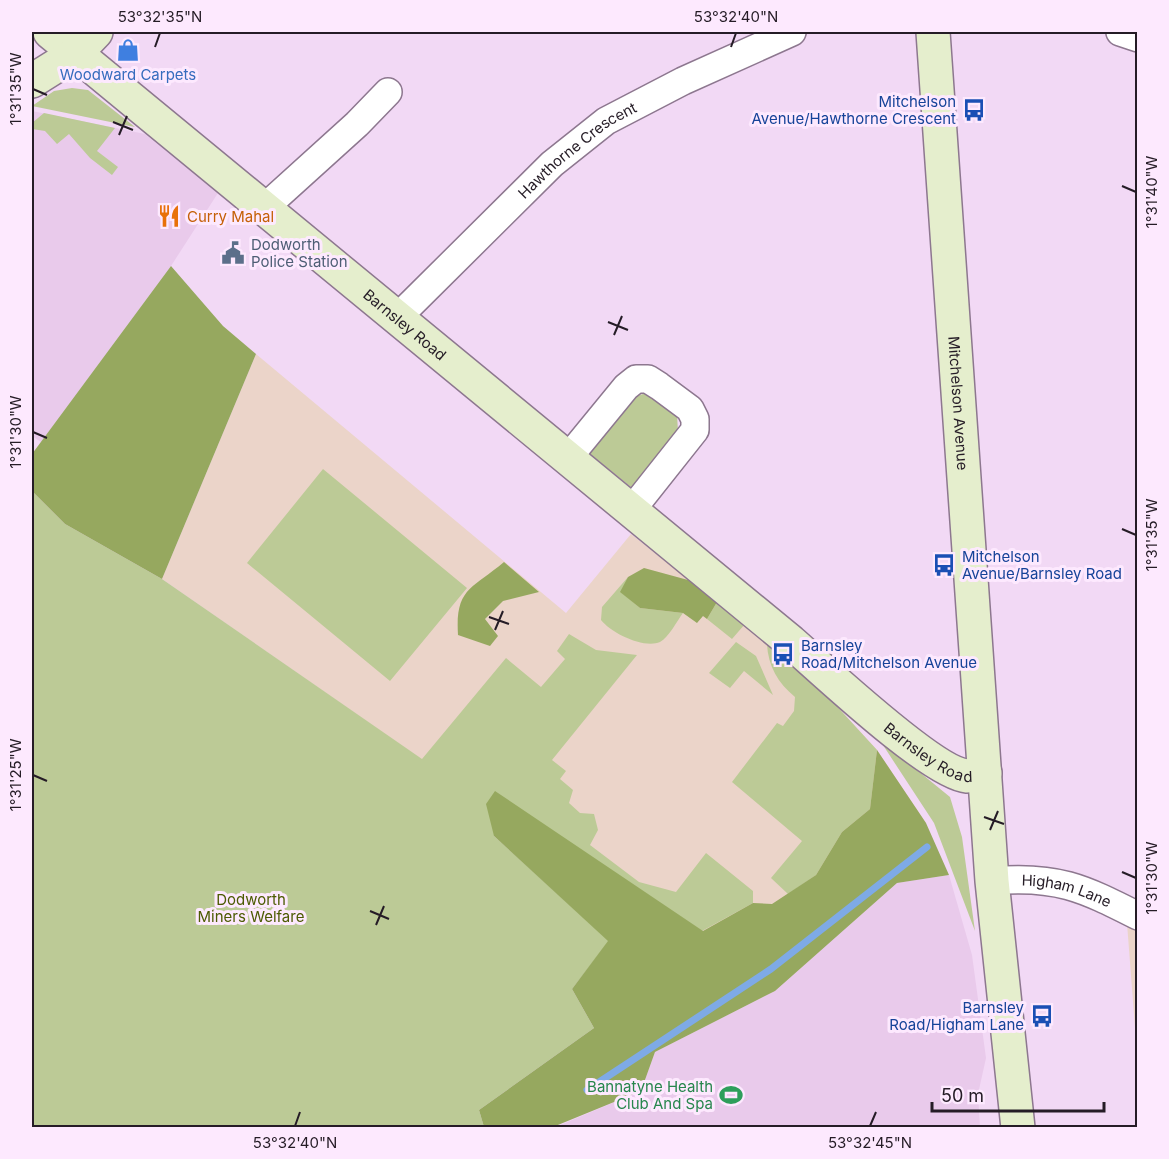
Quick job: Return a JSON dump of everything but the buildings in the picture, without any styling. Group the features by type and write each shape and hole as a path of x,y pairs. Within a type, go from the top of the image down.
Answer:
{"main road":[{"name":"Barnsley Road","path":"50,32 86,43 263,209 930,759 966,776 985,773 992,881 1018,1128"},
{"name":"Mitchelson Avenue","path":"933,32 985,773"},
{"path":"32,81 86,43"}],"street":[{"name":"Hawthorne Crescent","path":"398,321 409,306 552,164 606,121 675,85 792,32"},
{"path":"1120,32 1137,38"},
{"path":"263,209 346,121 388,92"},
{"path":"567,459 626,387 636,379 648,379 690,409 695,419 695,430 630,512"},
{"name":"Higham Lane","path":"992,881 1051,880 1078,886 1137,916"}],"shaded area":[{"path":"32,111 145,134 218,193 171,266 41,442 32,436"},
{"path":"256,354 566,613 631,534 751,629 833,702 877,750 926,823 722,968 162,579"},
{"path":"949,875 972,955 986,1058 978,1094 980,1127 553,1128 641,1091 655,1052 775,991 897,883"},
{"path":"1126,910 1137,916 1137,1054"}],"green space":[{"path":"72,88 88,90 135,127 32,106 54,91"},
{"path":"44,113 115,128 97,151 118,167 112,175 90,158 69,134 57,144 45,131 32,129 32,123"},
{"path":"171,266 223,326 256,354 162,579 65,524 32,491 32,454"},
{"path":"653,394 677,414 678,432 637,492 585,450 634,397"},
{"path":"323,469 467,588 390,681 247,563"},
{"name":"Dodworth Miners Welfare","path":"32,491 65,524 162,579 422,759 506,658 541,687 565,659 557,651 569,634 596,650 637,655 552,760 566,771 560,779 573,790 569,803 580,813 594,814 598,830 590,845 639,882 676,892 706,853 753,891 753,903 702,931 495,792 494,836 609,941 572,989 594,1028 479,1110 484,1127 32,1127"},
{"path":"504,562 539,592 503,601 485,619 498,636 490,646 458,635 459,608 463,598 468,591"},
{"path":"644,568 688,580 717,602 707,619 703,616 697,623 683,613 640,608 620,592 628,577"},
{"path":"628,577 621,592 640,608 683,613 670,633 660,642 653,644 637,642 620,635 601,620 602,607"},
{"path":"717,602 745,624 732,639 707,619"},
{"path":"736,642 756,656 773,695 744,671 730,688 709,673"},
{"path":"767,644 833,702 877,750 870,809 842,832 816,875 788,894 771,878 802,841 732,782 777,723 783,726 794,711 795,697 775,674 769,660"},
{"path":"879,739 950,797 962,837 975,931 934,823"},
{"path":"877,750 926,823 949,875 897,883 775,991 655,1052 641,1091 553,1127 484,1127 479,1110 594,1028 572,989 608,941 494,836 486,804 495,791 703,931 753,903 772,904 816,875 842,832 870,809"}],"waterway":[{"path":"587,1090 771,969 927,847"}],"place":[{"name":"Woodward Carpets","path":"128,50"},
{"name":"Mitchelson Avenue/Hawthorne Crescent","path":"974,110"},
{"name":"Curry Mahal","path":"169,216"},
{"name":"Dodworth Police Station","path":"233,253"},
{"name":"Mitchelson Avenue/Barnsley Road","path":"944,565"},
{"name":"Barnsley Road/Mitchelson Avenue","path":"783,654"},
{"name":"Barnsley Road/Higham Lane","path":"1042,1016"},
{"name":"Bannatyne Health Club And Spa","path":"731,1095"}]}
